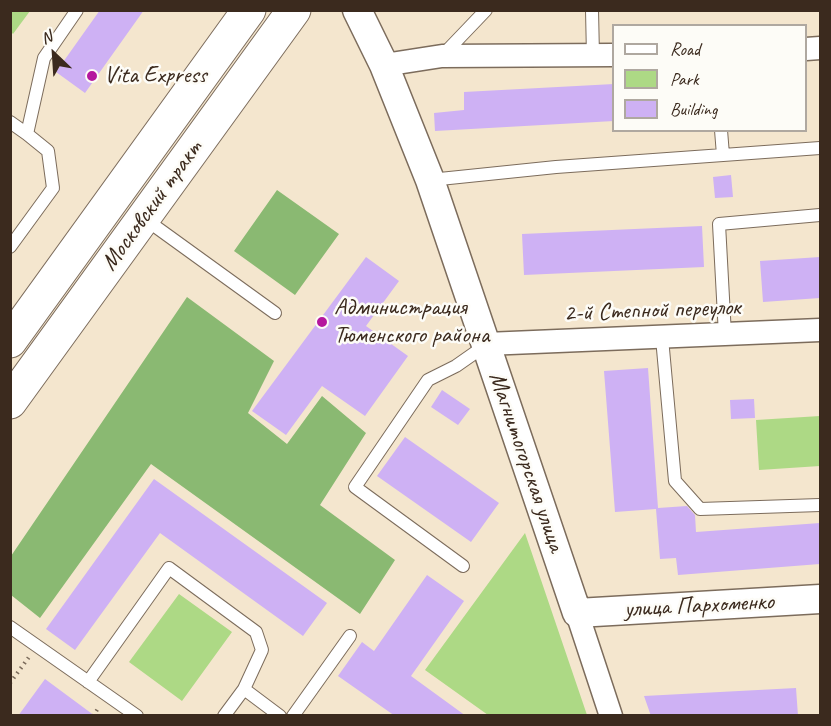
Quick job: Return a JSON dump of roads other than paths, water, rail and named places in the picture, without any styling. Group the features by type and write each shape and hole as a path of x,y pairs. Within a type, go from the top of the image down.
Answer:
{"main road":[{"name":"Московский тракт","path":"10,341 249,10"},
{"name":"Московский тракт","path":"10,402 294,10"}],"street":[{"name":"Магнитогорская улица","path":"357,10 384,65 430,180 611,716"},
{"path":"384,65 442,56 603,56"},
{"name":"2-й Степной переулок","path":"486,344 820,330"},
{"name":"улица Пархоменко","path":"577,613 820,599"}],"lane":[{"path":"27,134 45,58 77,10"},
{"path":"442,56 486,10"},
{"path":"592,10 603,56"},
{"path":"10,122 48,151 52,188 10,247"},
{"path":"721,132 723,155"},
{"path":"430,180 556,167 820,148"},
{"path":"725,335 719,224 820,214"},
{"path":"144,218 275,313"},
{"path":"662,338 675,481 700,509 820,505"},
{"path":"463,566 355,487 428,380 456,366 486,344"},
{"path":"88,682 169,568 256,632 262,650 244,689 225,716"},
{"path":"10,627 137,715"},
{"path":"293,716 350,636"},
{"path":"244,689 280,716"}],"place":[{"name":"Vita Express","path":"92,76"},
{"name":"Администрация Тюменского района","path":"322,322"}]}
